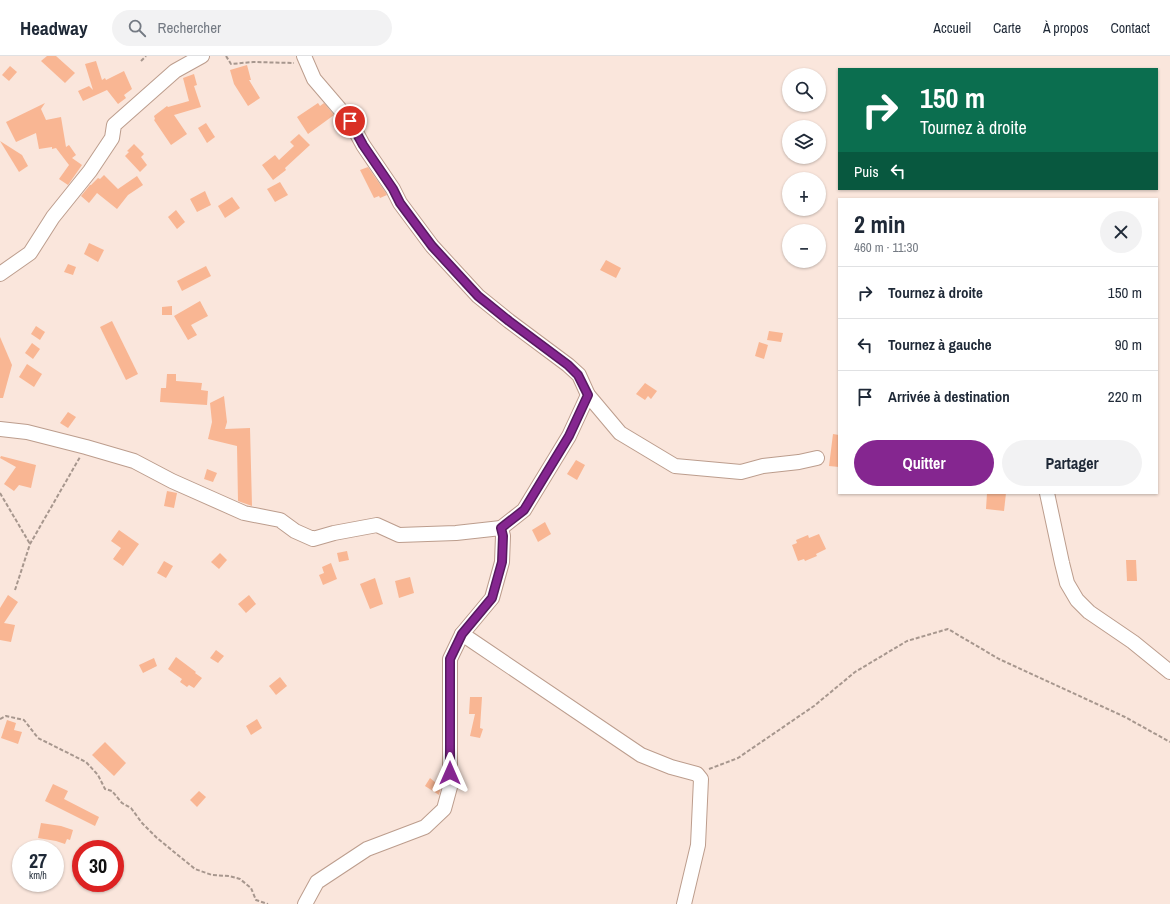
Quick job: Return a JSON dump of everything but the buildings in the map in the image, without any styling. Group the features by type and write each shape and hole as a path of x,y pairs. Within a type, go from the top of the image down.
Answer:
{"street":[{"path":"0,274 30,253 53,217 90,171 112,138 114,125 175,71 202,56"},
{"path":"306,60 314,79 350,121 363,145 393,189 400,203 432,246 478,296 568,365 578,375 588,395 620,433 675,466 741,472 762,466 799,462 817,458"},
{"path":"0,429 27,432 134,461 172,481 244,513 280,520 295,531 313,539 334,533 377,525 399,535 456,533 501,528 524,510 569,436 588,395"},
{"path":"1047,494 1065,576 1067,583 1077,600 1089,612 1133,642 1170,672"},
{"path":"305,904 317,882 367,849 425,827 444,810 450,787 450,659 462,634 492,598 502,562 503,536 501,528"},
{"path":"462,634 641,754 671,767 697,774 701,779 698,845 684,904"}],"path":[{"path":"141,61 146,56"},
{"path":"226,56 231,64 306,60"},
{"path":"15,590 30,544 86,447"},
{"path":"0,493 30,544"},
{"path":"697,774 738,758 814,706 855,672 907,641 948,629 999,659 1125,718 1170,742"},
{"path":"0,719 6,716 24,720 38,738 86,762 98,775 105,789 112,791 122,803 131,808 142,823 157,838 195,869 212,875 240,879 251,888 256,900 268,904"}],"route":[{"path":"350,121 363,145 393,189 400,203 432,246 478,296 568,365 578,375 588,395 569,436 524,510 501,528 503,536 502,562 492,598 462,634 450,659 450,773"}]}
